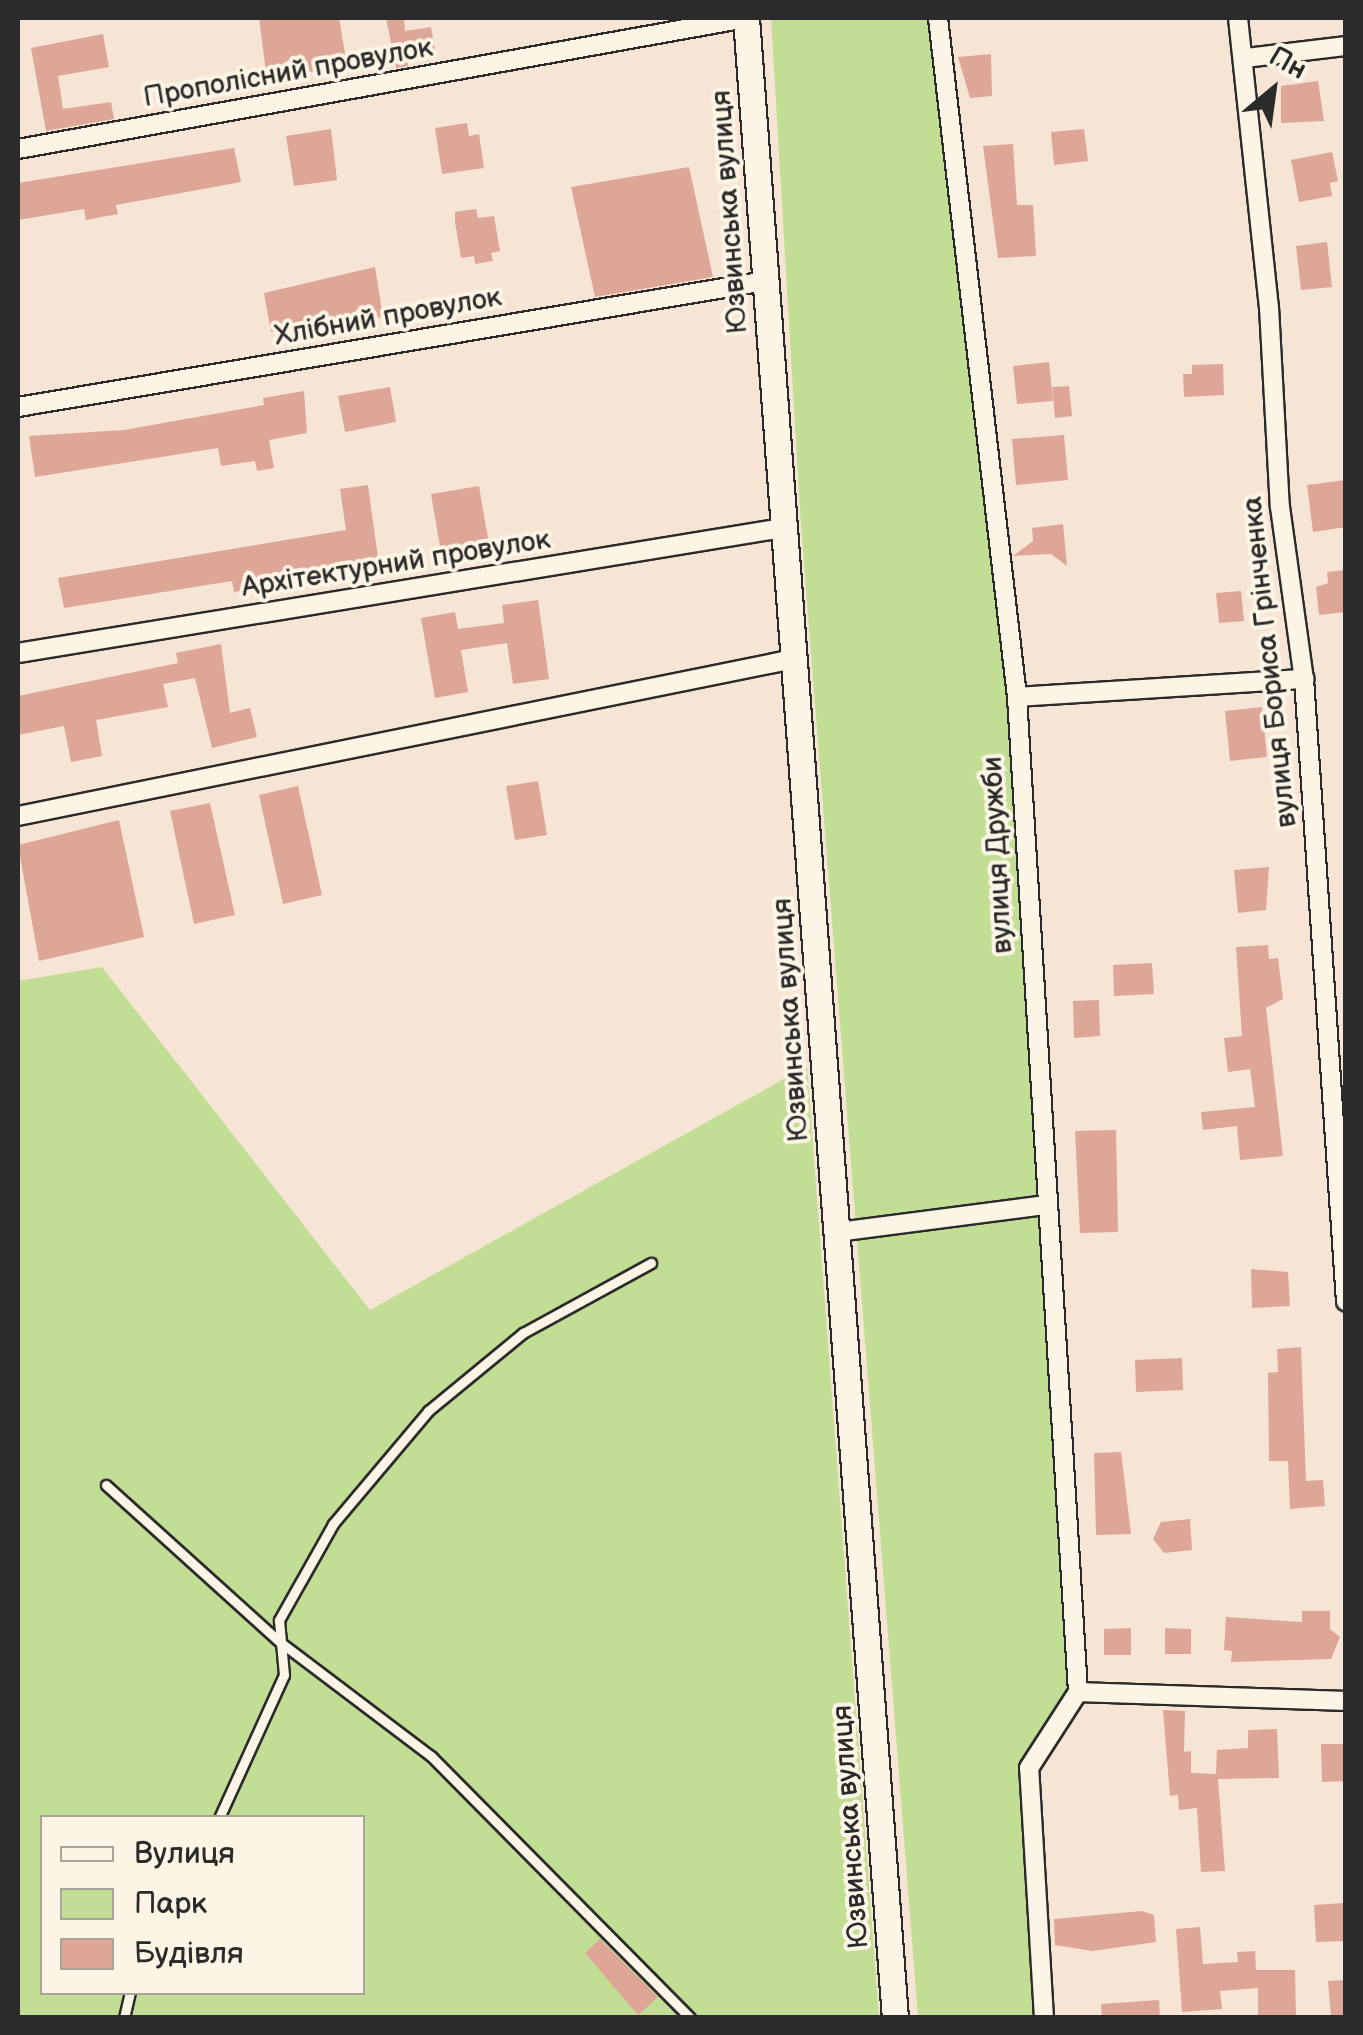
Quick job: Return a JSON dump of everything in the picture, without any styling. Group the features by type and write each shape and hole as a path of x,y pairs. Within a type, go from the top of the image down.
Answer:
{"main road":[{"name":"Юзвинська вулиця","path":"746,18 896,2018"}],"street":[{"name":"Прополісний провулок","path":"18,150 746,18"},
{"name":"вулиця Дружби","path":"938,18 1017,698 1078,1692"},
{"name":"вулиця Бориса Грінченка","path":"1238,18 1280,506 1304,678 1342,1149 1346,1302"},
{"path":"1244,58 1346,46"},
{"name":"Хлібний провулок","path":"18,406 765,282"},
{"name":"Архітектурний провулок","path":"18,653 784,528"},
{"path":"18,816 794,659"},
{"path":"1017,698 1304,678"},
{"path":"838,1232 1047,1206"},
{"path":"1044,2018 1029,1768 1078,1692 1346,1701"}],"lane":[{"path":"220,1815 284,1674 279,1620 333,1524 428,1411 524,1333 651,1263"},
{"path":"106,1485 280,1642 430,1756 690,2018"}],"green space":[{"path":"771,18 938,18 1017,697 1078,1692 1029,1768 1044,2017 918,2017 801,526"},
{"path":"102,967 370,1310 807,1066 879,2017 18,2018 18,981"}],"building":[{"path":"259,18 339,18 347,65 267,80"},
{"path":"386,18 404,18 405,31 431,27 435,50 407,55 408,66 396,68"},
{"path":"103,34 109,67 58,76 63,109 111,102 114,119 46,131 31,48"},
{"path":"991,54 992,96 970,98 958,57"},
{"path":"1318,81 1324,121 1281,123 1281,86"},
{"path":"467,123 469,136 479,134 484,168 442,174 435,128"},
{"path":"331,129 337,180 294,186 286,136"},
{"path":"1084,129 1088,161 1054,165 1051,132"},
{"path":"1013,144 1017,205 1033,205 1036,256 998,258 983,146"},
{"path":"234,148 241,182 116,205 118,214 86,220 84,209 18,220 18,183"},
{"path":"1332,152 1338,181 1330,183 1332,196 1299,202 1291,160"},
{"path":"689,167 713,277 595,297 571,187"},
{"path":"476,209 478,218 494,216 500,251 491,253 493,261 475,264 474,256 461,258 455,212"},
{"path":"1327,242 1332,287 1301,290 1296,246"},
{"path":"375,267 383,317 271,332 264,293"},
{"path":"1049,362 1053,401 1017,404 1013,366"},
{"path":"1223,364 1224,395 1184,397 1183,374 1192,374 1192,365"},
{"path":"1069,386 1072,416 1055,418 1052,387"},
{"path":"390,387 396,422 345,432 338,396"},
{"path":"304,391 307,433 269,440 274,468 257,471 255,461 221,466 218,448 35,477 29,436 124,430 264,405 263,398"},
{"path":"1064,435 1068,480 1016,485 1012,439"},
{"path":"1346,480 1346,527 1313,532 1307,485"},
{"path":"368,485 379,565 234,592 232,581 64,608 58,578 346,530 340,489"},
{"path":"479,486 489,544 441,552 431,494"},
{"path":"1063,524 1067,566 1051,554 1013,556 1033,541 1032,528"},
{"path":"1346,570 1346,612 1319,615 1316,587 1328,583 1327,572"},
{"path":"1241,591 1244,621 1219,623 1216,593"},
{"path":"538,600 549,679 513,684 507,643 461,650 468,692 435,698 421,618 455,612 458,629 504,623 502,605"},
{"path":"221,644 230,713 250,708 257,737 212,748 195,678 163,684 168,707 96,720 102,756 71,762 64,726 18,735 18,696 178,663 176,653"},
{"path":"1262,707 1267,757 1230,761 1225,711"},
{"path":"538,781 547,835 515,840 506,786"},
{"path":"298,786 322,895 283,904 259,795"},
{"path":"210,803 235,915 194,924 170,811"},
{"path":"119,820 144,937 39,961 18,845"},
{"path":"1269,867 1266,910 1238,913 1234,870"},
{"path":"1268,945 1269,959 1278,958 1283,999 1266,1008 1283,1156 1240,1160 1237,1126 1203,1130 1201,1112 1255,1107 1250,1069 1228,1072 1224,1038 1242,1036 1236,947"},
{"path":"1152,963 1154,994 1114,996 1113,965"},
{"path":"1099,1000 1100,1036 1074,1038 1073,1001"},
{"path":"1116,1130 1118,1232 1080,1233 1075,1131"},
{"path":"1251,1269 1288,1272 1290,1306 1252,1308"},
{"path":"1301,1347 1306,1481 1323,1480 1325,1506 1290,1509 1288,1461 1269,1461 1268,1373 1278,1372 1277,1349"},
{"path":"1182,1358 1183,1390 1136,1392 1135,1360"},
{"path":"1121,1452 1131,1534 1096,1535 1094,1453"},
{"path":"1190,1519 1192,1550 1164,1553 1153,1539 1161,1522"},
{"path":"1302,1611 1330,1611 1330,1629 1340,1637 1331,1659 1231,1662 1232,1651 1224,1650 1226,1617 1302,1622"},
{"path":"1131,1628 1131,1655 1104,1655 1104,1629"},
{"path":"1165,1628 1191,1629 1191,1654 1165,1654"},
{"path":"1163,1710 1185,1711 1184,1752 1191,1751 1191,1773 1216,1774 1217,1750 1248,1748 1248,1730 1277,1729 1279,1778 1218,1779 1225,1871 1201,1872 1197,1808 1179,1810 1178,1795 1170,1796"},
{"path":"1321,1744 1346,1744 1346,1781 1322,1782"},
{"path":"1343,1903 1345,1941 1316,1942 1314,1905"},
{"path":"1142,1911 1154,1915 1156,1942 1092,1951 1055,1945 1054,1919"},
{"path":"1200,1927 1203,1964 1238,1962 1237,1952 1255,1951 1256,1970 1295,1970 1296,2018 1258,2016 1258,1988 1220,1991 1222,2009 1182,2012 1176,1929"},
{"path":"600,1939 658,1997 638,2015 585,1953"},
{"path":"1346,1980 1346,2018 1331,2018 1328,1981"},
{"path":"1159,2000 1160,2018 1102,2018 1101,2004"}]}
